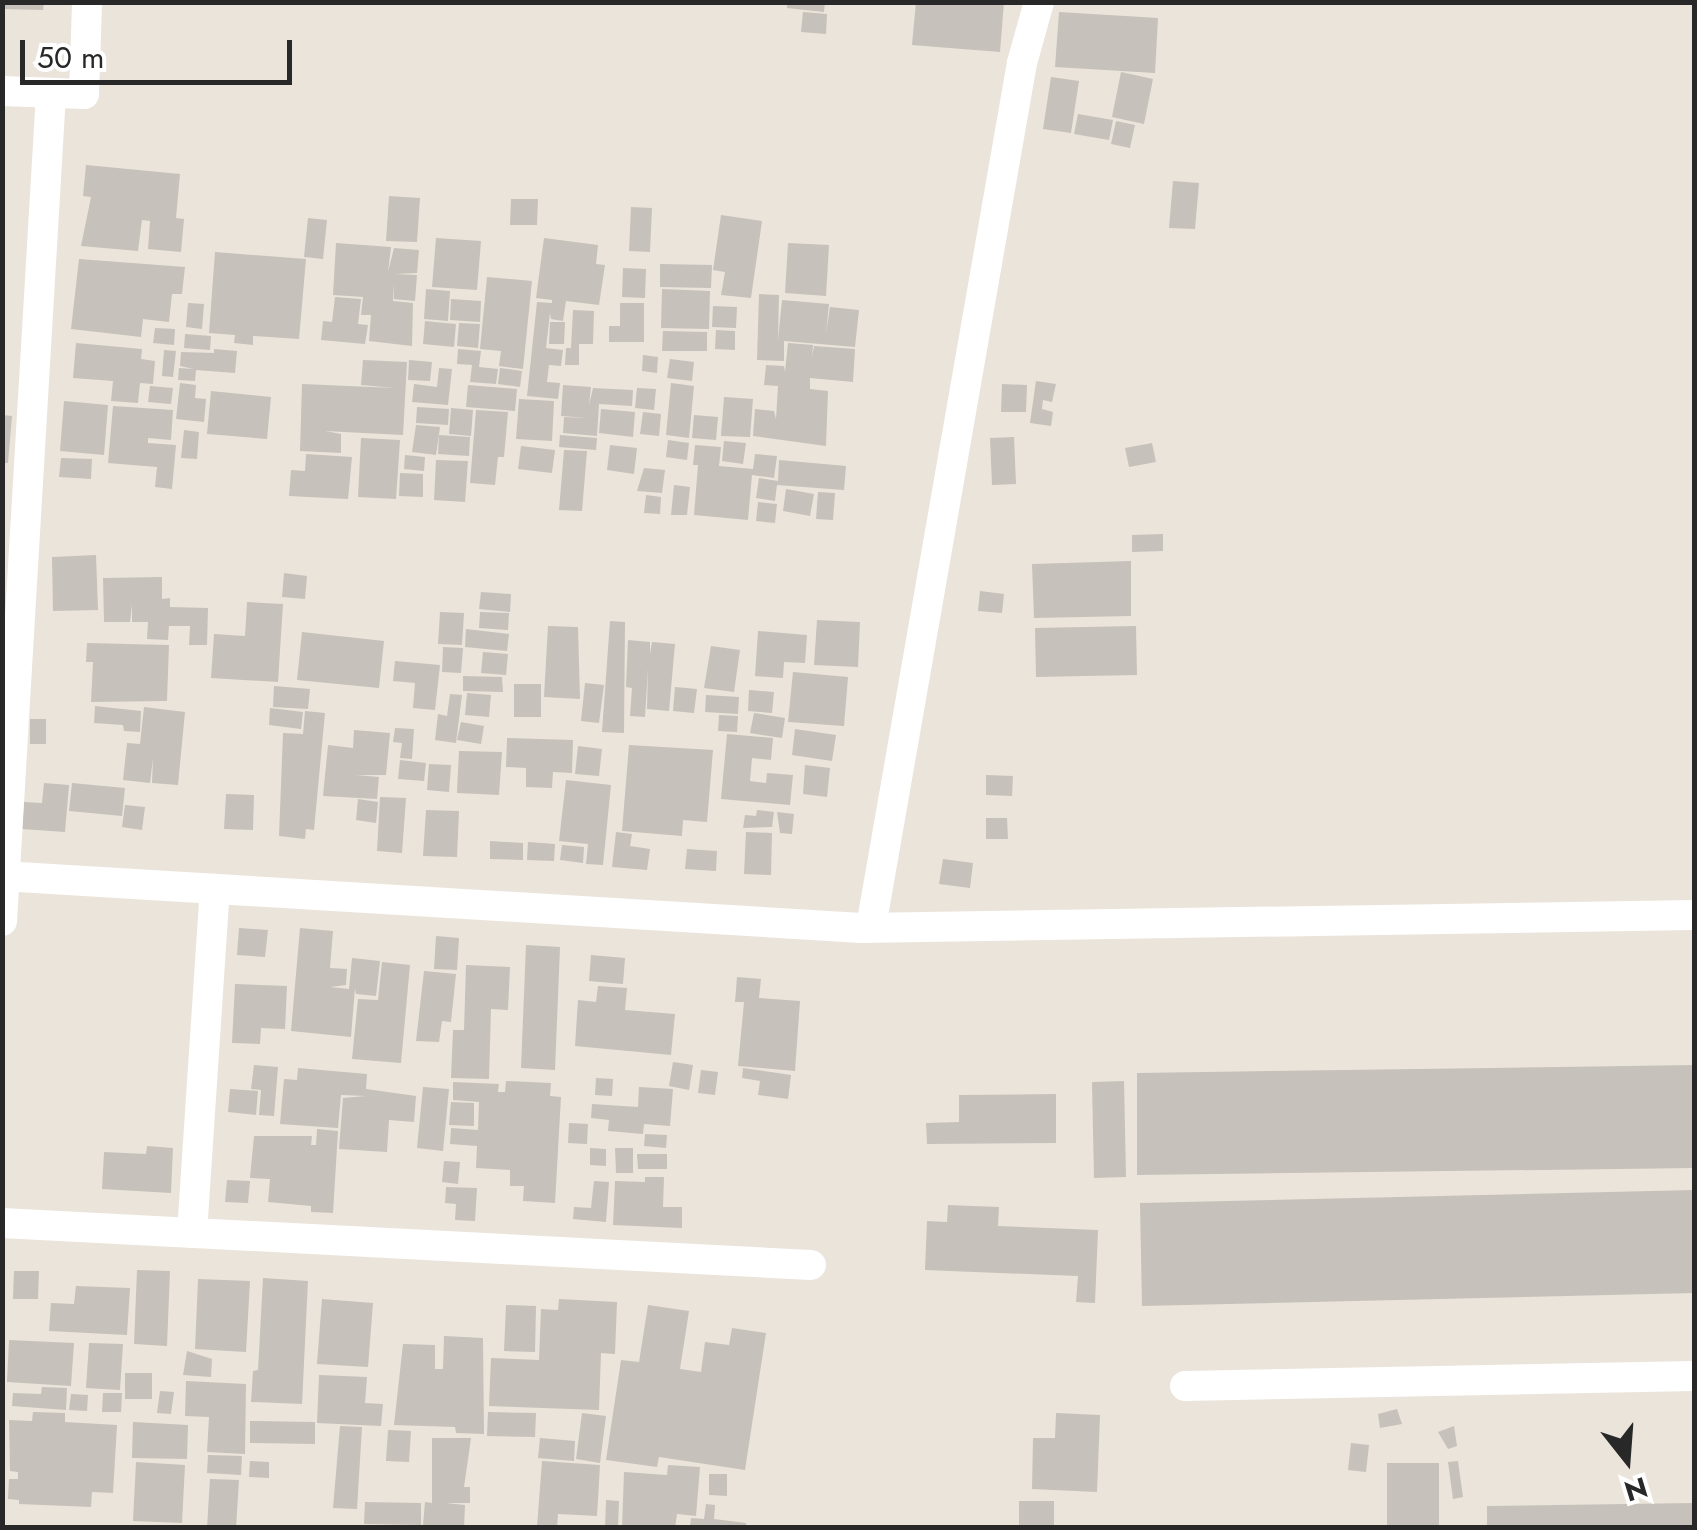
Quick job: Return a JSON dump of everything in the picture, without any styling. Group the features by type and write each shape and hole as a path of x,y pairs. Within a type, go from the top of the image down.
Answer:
{"street":[{"path":"2,91 84,94 87,2"},
{"path":"871,927 1022,63 1039,2"},
{"path":"2,922 14,502 51,94"},
{"path":"4,876 871,927 1694,915"},
{"path":"192,1233 214,889"},
{"path":"2,1223 811,1264"},
{"path":"1185,1386 1694,1376"}],"building":[{"path":"2,2 44,2 43,10 2,9"},
{"path":"787,2 825,2 824,12 787,8"},
{"path":"916,2 1004,2 1000,52 912,45"},
{"path":"803,12 827,14 826,34 801,32"},
{"path":"1059,12 1158,18 1155,73 1055,67"},
{"path":"1121,72 1153,79 1144,124 1112,117"},
{"path":"1051,77 1079,81 1071,133 1043,129"},
{"path":"1078,114 1113,120 1109,140 1074,134"},
{"path":"1116,121 1135,125 1130,148 1111,144"},
{"path":"86,165 180,174 176,218 184,219 181,252 148,249 150,221 142,220 138,251 81,246 91,197 83,196"},
{"path":"1173,181 1199,183 1195,229 1169,228"},
{"path":"389,196 420,198 417,242 386,241"},
{"path":"511,199 538,199 537,225 510,225"},
{"path":"631,207 652,208 650,252 629,251"},
{"path":"721,215 762,221 751,298 721,295 725,272 713,270"},
{"path":"308,218 327,220 323,259 304,257"},
{"path":"436,238 481,241 477,290 432,287"},
{"path":"544,238 598,245 596,264 605,265 599,305 566,301 563,321 551,319 550,313 546,348 563,350 561,366 549,365 547,382 560,383 558,399 527,396 537,302 552,303 536,298"},
{"path":"336,243 391,247 388,272 394,248 419,250 417,273 395,274 417,275 415,301 394,299 394,284 393,301 413,303 412,346 369,341 371,315 361,315 363,297 333,295"},
{"path":"788,243 829,245 826,296 785,293"},
{"path":"215,252 306,259 299,339 253,336 253,345 234,343 235,335 209,333"},
{"path":"79,259 185,267 182,294 172,294 169,322 143,319 141,337 71,329"},
{"path":"660,264 712,265 711,288 660,287"},
{"path":"623,268 646,269 645,298 622,297"},
{"path":"487,277 532,281 523,369 499,366 501,351 480,349"},
{"path":"426,289 450,291 448,321 424,319"},
{"path":"662,289 710,291 709,329 661,328"},
{"path":"759,294 779,295 778,340 782,300 829,304 826,333 830,307 859,310 855,347 784,341 784,361 757,360"},
{"path":"335,297 361,299 358,324 368,325 365,344 321,340 323,321 332,322"},
{"path":"451,299 481,301 480,322 450,320"},
{"path":"188,303 204,304 202,329 186,327"},
{"path":"620,303 644,303 644,342 609,342 609,326 620,326"},
{"path":"713,306 737,307 736,328 712,327"},
{"path":"573,310 594,311 593,344 579,344 579,365 565,365 566,348 571,348"},
{"path":"425,321 456,324 454,347 423,344"},
{"path":"550,322 565,322 564,344 549,344"},
{"path":"459,323 480,324 478,348 457,346"},
{"path":"155,328 175,329 174,345 153,343"},
{"path":"716,330 735,331 735,350 715,349"},
{"path":"663,331 707,332 707,351 662,351"},
{"path":"185,334 211,336 210,350 184,348"},
{"path":"76,343 142,349 141,359 155,361 153,384 140,383 138,403 111,401 113,381 73,378"},
{"path":"788,343 813,345 812,357 814,346 855,349 853,382 810,378 810,389 828,391 826,446 753,436 755,409 774,411 776,419 778,386 764,385 766,365 784,366 785,372"},
{"path":"214,349 237,351 235,373 196,370 195,381 178,380 179,368 194,369 180,366 181,352 214,353"},
{"path":"458,349 481,351 479,367 498,369 496,384 470,382 472,365 457,364"},
{"path":"164,350 176,351 173,377 162,376"},
{"path":"643,355 658,357 657,373 642,371"},
{"path":"670,359 694,362 692,381 667,378"},
{"path":"363,360 407,362 403,435 325,431 341,434 341,453 300,451 302,384 395,388 361,385"},
{"path":"409,360 432,362 430,381 408,380"},
{"path":"439,368 452,369 448,405 412,402 414,384 437,387"},
{"path":"500,368 522,371 520,387 498,384"},
{"path":"1036,381 1056,384 1052,402 1043,400 1042,409 1053,412 1051,426 1030,423"},
{"path":"180,383 196,385 195,398 206,399 204,422 176,419"},
{"path":"671,383 694,386 689,438 666,435"},
{"path":"1002,384 1027,385 1026,412 1001,412"},
{"path":"468,385 517,389 515,411 466,407"},
{"path":"563,385 591,387 589,405 593,388 633,390 632,406 599,404 597,436 563,433 564,417 589,418 561,416"},
{"path":"150,386 173,388 171,404 148,402"},
{"path":"637,388 656,389 654,410 635,408"},
{"path":"211,391 271,397 267,439 207,434"},
{"path":"724,397 753,399 750,437 721,436"},
{"path":"519,399 554,401 552,441 516,439"},
{"path":"64,401 108,405 104,455 60,451"},
{"path":"113,406 173,410 171,440 148,438 148,443 176,445 172,489 155,487 157,467 108,463"},
{"path":"417,407 449,409 448,425 416,423"},
{"path":"451,408 473,410 471,436 449,434"},
{"path":"601,409 635,412 633,437 599,433"},
{"path":"476,410 508,412 504,457 498,457 495,485 470,483"},
{"path":"643,412 661,414 659,436 640,434"},
{"path":"2,415 12,416 8,463 2,463"},
{"path":"694,415 718,417 716,440 692,438"},
{"path":"416,425 440,427 436,455 412,452"},
{"path":"184,430 199,432 197,459 181,458"},
{"path":"439,435 470,437 469,456 438,454"},
{"path":"560,435 597,438 596,450 559,447"},
{"path":"1014,437 1016,484 992,485 990,438"},
{"path":"361,438 400,440 396,499 358,497"},
{"path":"668,440 689,443 687,460 666,457"},
{"path":"724,441 746,443 743,464 722,461"},
{"path":"1152,443 1156,462 1129,467 1125,448"},
{"path":"610,445 637,448 634,474 607,470"},
{"path":"695,445 721,447 719,466 753,469 755,454 777,456 774,478 752,475 748,520 694,515 698,465 693,465"},
{"path":"521,446 555,450 552,473 518,469"},
{"path":"564,450 587,451 582,511 559,510"},
{"path":"306,454 352,457 348,499 289,496 291,470 305,471"},
{"path":"405,455 425,457 424,471 404,469"},
{"path":"61,458 92,459 91,479 59,477"},
{"path":"436,460 468,461 465,502 434,500"},
{"path":"779,460 846,466 844,490 777,485 775,501 756,498 759,478 778,481"},
{"path":"644,468 665,470 662,493 637,491"},
{"path":"400,473 423,474 423,497 399,496"},
{"path":"674,485 690,487 687,515 671,515"},
{"path":"786,489 814,494 810,516 783,511"},
{"path":"818,492 835,493 833,520 816,519"},
{"path":"646,495 661,497 660,514 644,513"},
{"path":"758,502 777,504 775,523 756,521"},
{"path":"1163,534 1163,551 1132,552 1132,535"},
{"path":"96,555 98,610 53,611 52,557"},
{"path":"1131,561 1131,616 1034,618 1032,564"},
{"path":"284,573 307,576 305,599 282,597"},
{"path":"162,577 162,599 170,598 170,607 208,608 207,645 189,645 190,626 169,626 168,640 147,639 148,622 132,622 132,604 130,622 104,622 103,578"},
{"path":"980,591 1004,594 1002,613 978,611"},
{"path":"481,592 511,594 510,612 479,609"},
{"path":"247,602 283,604 278,682 211,678 214,634 245,636"},
{"path":"440,612 464,613 462,645 438,644"},
{"path":"480,612 509,613 508,630 479,628"},
{"path":"817,620 860,622 858,667 814,665"},
{"path":"610,621 625,622 624,733 602,732"},
{"path":"548,626 578,627 580,699 544,697"},
{"path":"1136,626 1137,675 1036,677 1035,628"},
{"path":"466,629 509,634 507,651 465,647"},
{"path":"758,631 807,635 805,663 784,662 783,678 755,676"},
{"path":"302,632 384,641 379,688 297,680"},
{"path":"628,640 650,642 650,654 652,642 675,644 669,711 647,709 648,668 645,717 630,716 632,688 626,687"},
{"path":"87,643 169,645 167,701 91,702 93,662 86,662"},
{"path":"711,646 740,650 734,692 704,688"},
{"path":"443,647 463,648 461,673 442,672"},
{"path":"483,652 508,654 506,675 481,673"},
{"path":"395,661 440,665 435,710 413,708 415,683 393,681"},
{"path":"793,672 848,677 844,726 788,722"},
{"path":"463,676 502,677 503,692 463,691"},
{"path":"585,683 604,685 599,723 581,721"},
{"path":"514,684 541,684 541,717 514,717"},
{"path":"274,686 310,689 308,709 273,707"},
{"path":"675,687 697,689 694,713 673,711"},
{"path":"749,690 774,692 772,713 748,711"},
{"path":"467,693 491,695 489,717 465,715"},
{"path":"450,694 462,695 456,743 435,740 438,714 447,716"},
{"path":"706,695 739,697 738,714 705,712"},
{"path":"95,706 141,711 140,732 124,731 123,725 94,723"},
{"path":"144,707 185,712 178,785 152,783 153,758 150,783 123,780 127,743 140,744"},
{"path":"270,708 303,712 301,729 269,725"},
{"path":"305,711 325,713 314,830 306,829 305,839 279,836 283,733 303,734"},
{"path":"754,713 785,718 782,738 750,733"},
{"path":"719,715 738,716 737,732 718,731"},
{"path":"30,719 46,719 46,744 30,744"},
{"path":"461,722 484,726 481,744 457,740"},
{"path":"395,728 414,729 412,759 400,758 402,743 393,742"},
{"path":"795,729 836,735 832,761 792,755"},
{"path":"354,730 390,733 386,775 356,775 379,777 377,799 323,796 328,745 353,748"},
{"path":"727,734 773,738 771,760 752,758 750,781 766,783 767,773 793,775 790,805 721,799"},
{"path":"507,738 573,740 572,773 553,772 552,788 526,787 526,768 506,767"},
{"path":"629,745 713,750 707,822 683,820 682,836 622,831"},
{"path":"578,746 602,749 599,776 575,774"},
{"path":"459,751 502,752 499,795 457,793"},
{"path":"400,760 426,763 424,781 398,779"},
{"path":"429,764 451,765 449,792 427,790"},
{"path":"805,765 830,768 827,797 803,794"},
{"path":"986,775 1013,776 1012,796 986,795"},
{"path":"566,780 611,785 603,865 586,864 588,844 559,841"},
{"path":"44,783 69,785 65,832 22,829 24,802 42,803"},
{"path":"72,783 125,788 122,816 69,811"},
{"path":"226,794 254,795 253,830 224,829"},
{"path":"380,797 406,798 402,853 377,851"},
{"path":"358,799 378,802 376,823 356,820"},
{"path":"125,805 145,807 142,830 122,827"},
{"path":"426,810 459,811 457,857 423,856"},
{"path":"757,810 774,812 772,827 743,828 745,815 756,816"},
{"path":"777,812 794,814 792,834 780,833"},
{"path":"986,818 1007,818 1008,839 986,839"},
{"path":"616,832 632,834 630,846 650,849 647,870 612,867"},
{"path":"746,832 772,833 771,875 744,874"},
{"path":"490,841 523,843 523,860 490,859"},
{"path":"528,842 555,844 554,861 527,860"},
{"path":"562,845 584,847 583,863 560,860"},
{"path":"687,849 717,851 716,871 685,869"},
{"path":"943,859 973,863 970,888 939,884"},
{"path":"239,928 268,930 265,957 237,955"},
{"path":"300,928 333,931 330,968 347,969 346,985 330,987 349,989 352,958 380,961 376,996 356,994 355,988 351,1037 291,1031"},
{"path":"436,936 459,938 457,970 434,969"},
{"path":"526,945 560,947 555,1070 521,1068"},
{"path":"591,955 625,958 623,984 589,981"},
{"path":"382,962 410,965 401,1063 352,1059 358,999 378,1000"},
{"path":"466,965 510,967 508,1010 491,1009 489,1079 451,1078 453,1030 464,1030"},
{"path":"424,971 456,974 451,1022 442,1021 439,1042 416,1041"},
{"path":"737,977 761,979 759,998 800,1001 795,1071 738,1066 744,1002 735,1002"},
{"path":"235,984 287,986 285,1029 261,1028 260,1044 232,1043"},
{"path":"598,986 627,988 625,1010 675,1014 671,1055 575,1046 578,1000 596,1002"},
{"path":"673,1062 693,1065 689,1090 669,1086"},
{"path":"254,1065 278,1067 274,1116 259,1115 261,1090 251,1089"},
{"path":"1694,1065 1694,1168 1137,1175 1137,1073"},
{"path":"298,1068 367,1074 366,1089 416,1096 414,1122 389,1120 387,1152 339,1149 343,1098 366,1096 341,1095 338,1128 280,1124 284,1079 297,1080"},
{"path":"743,1068 791,1075 788,1099 758,1095 760,1081 742,1078"},
{"path":"701,1070 718,1072 715,1095 698,1093"},
{"path":"596,1078 613,1079 612,1096 595,1095"},
{"path":"506,1081 551,1083 550,1096 561,1097 555,1203 523,1201 524,1186 510,1186 510,1170 476,1168 477,1146 450,1144 451,1128 478,1130 479,1102 453,1100 453,1082 499,1084 498,1092 505,1092"},
{"path":"1124,1081 1126,1177 1094,1178 1092,1082"},
{"path":"423,1087 449,1089 443,1151 417,1148"},
{"path":"639,1087 673,1089 670,1126 644,1124 643,1134 608,1131 609,1120 591,1118 592,1104 638,1107"},
{"path":"230,1089 258,1091 256,1115 228,1112"},
{"path":"1056,1094 1056,1143 927,1144 926,1123 959,1122 959,1095"},
{"path":"451,1102 474,1103 474,1126 449,1125"},
{"path":"569,1123 588,1124 587,1144 568,1143"},
{"path":"317,1129 338,1131 333,1213 311,1212 311,1206 268,1202 270,1179 250,1178 254,1136 312,1136 311,1145 316,1145"},
{"path":"645,1134 667,1135 666,1148 644,1146"},
{"path":"147,1146 173,1148 171,1193 102,1189 104,1152 146,1154"},
{"path":"590,1148 606,1149 606,1166 590,1165"},
{"path":"615,1148 633,1148 633,1173 616,1173"},
{"path":"637,1154 667,1154 667,1169 638,1169"},
{"path":"444,1161 460,1162 458,1184 442,1182"},
{"path":"645,1177 664,1177 663,1207 682,1207 682,1228 613,1225 615,1181 645,1182"},
{"path":"227,1180 250,1181 248,1203 225,1202"},
{"path":"594,1181 609,1182 606,1222 573,1219 574,1207 591,1208"},
{"path":"446,1187 477,1188 475,1221 455,1220 456,1204 445,1203"},
{"path":"1694,1190 1694,1293 1142,1306 1140,1203"},
{"path":"948,1205 999,1207 998,1226 1098,1230 1095,1303 1076,1302 1078,1276 925,1270 927,1221 947,1222"},
{"path":"137,1270 170,1271 167,1346 134,1344"},
{"path":"14,1271 39,1271 38,1299 13,1299"},
{"path":"263,1278 308,1281 302,1404 251,1402 253,1371 258,1370"},
{"path":"198,1279 250,1281 246,1352 195,1349"},
{"path":"76,1286 130,1288 127,1335 49,1331 51,1303 74,1304"},
{"path":"322,1299 373,1303 368,1367 317,1364"},
{"path":"559,1299 617,1302 615,1354 601,1353 599,1410 489,1406 491,1358 539,1360 541,1309 558,1310"},
{"path":"506,1305 536,1306 535,1352 504,1351"},
{"path":"648,1305 689,1311 680,1369 701,1372 705,1342 729,1345 732,1328 766,1333 745,1470 659,1457 657,1467 606,1460 621,1360 639,1362"},
{"path":"444,1336 483,1338 484,1434 456,1433 455,1427 394,1425 403,1344 435,1345 435,1369 443,1369"},
{"path":"9,1340 74,1343 71,1386 7,1382"},
{"path":"89,1343 123,1344 120,1390 86,1388"},
{"path":"187,1351 212,1359 211,1377 183,1375"},
{"path":"125,1373 152,1373 152,1399 125,1399"},
{"path":"319,1375 367,1377 365,1403 383,1404 381,1426 317,1423"},
{"path":"186,1381 246,1384 245,1454 207,1452 209,1417 185,1416"},
{"path":"42,1387 67,1388 66,1410 12,1406 13,1393 41,1394"},
{"path":"160,1391 174,1392 171,1414 157,1413"},
{"path":"103,1393 122,1393 121,1412 102,1412"},
{"path":"71,1394 88,1395 87,1411 69,1410"},
{"path":"1397,1409 1402,1424 1380,1428 1378,1414"},
{"path":"33,1412 65,1413 65,1422 117,1425 113,1493 92,1492 91,1507 19,1504 19,1500 8,1499 9,1479 18,1479 18,1472 10,1471 9,1420 32,1421"},
{"path":"488,1412 536,1413 535,1437 487,1436"},
{"path":"582,1413 606,1416 600,1463 576,1459"},
{"path":"1056,1413 1100,1415 1097,1492 1032,1489 1033,1438 1055,1438"},
{"path":"250,1421 315,1422 315,1444 250,1443"},
{"path":"133,1422 188,1425 187,1459 132,1458"},
{"path":"340,1426 362,1427 357,1509 333,1508"},
{"path":"1454,1426 1457,1446 1448,1449 1438,1432"},
{"path":"388,1430 411,1431 409,1462 386,1461"},
{"path":"432,1438 471,1438 464,1487 470,1487 470,1503 446,1503 465,1505 464,1528 423,1525 425,1502 432,1503"},
{"path":"540,1438 575,1441 574,1461 538,1458"},
{"path":"1351,1443 1369,1445 1366,1472 1348,1470"},
{"path":"208,1455 242,1456 241,1475 207,1473"},
{"path":"250,1461 269,1462 269,1478 249,1477"},
{"path":"542,1461 600,1465 597,1516 558,1514 557,1528 537,1527"},
{"path":"1458,1461 1463,1497 1453,1499 1448,1462"},
{"path":"136,1462 185,1465 182,1523 133,1521"},
{"path":"1387,1463 1439,1463 1439,1528 1387,1528"},
{"path":"668,1465 700,1467 696,1516 677,1514 675,1528 622,1528 624,1472 667,1475"},
{"path":"709,1474 727,1474 727,1496 709,1495"},
{"path":"210,1479 239,1480 236,1528 207,1528"},
{"path":"606,1500 619,1501 618,1528 605,1528"},
{"path":"1019,1501 1054,1501 1054,1528 1019,1528"},
{"path":"365,1502 421,1503 421,1525 364,1524"},
{"path":"1694,1503 1694,1528 1487,1528 1487,1506"},
{"path":"706,1504 715,1505 714,1519 746,1523 746,1528 690,1528 691,1518 704,1519"}]}
